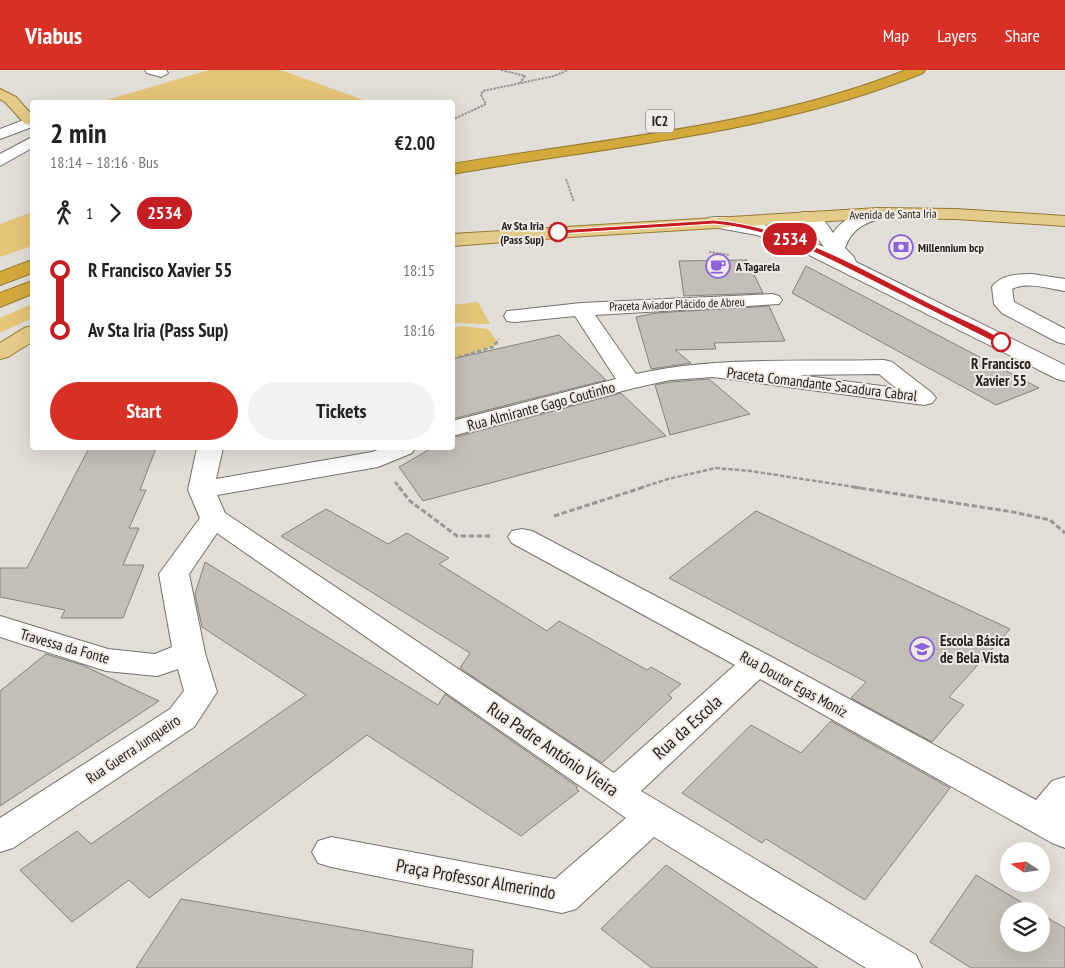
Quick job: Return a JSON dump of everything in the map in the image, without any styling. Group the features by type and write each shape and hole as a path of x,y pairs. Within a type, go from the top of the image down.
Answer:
{"highway":[{"name":"IC2","path":"455,169 667,134 780,113 847,96 918,70"},
{"name":"IC2","path":"462,152 723,112 812,90"},
{"path":"0,279 30,267"},
{"path":"0,301 30,288"}],"main road":[{"path":"5,96 30,104"},
{"path":"5,96 30,123"},
{"name":"Avenida de Santa Iria","path":"455,240 878,213 947,214 1065,221"},
{"path":"0,352 30,333"}],"street":[{"path":"0,135 30,124"},
{"path":"0,141 8,143 6,157"},
{"path":"6,157 30,143"},
{"path":"835,249 839,235 845,228 858,219 878,213"},
{"path":"814,248 796,230 797,223 802,217 816,223 835,249 861,273"},
{"path":"714,222 739,224 768,231 814,248 1065,374"},
{"path":"1065,285 1022,281 1010,282 1002,287 1004,304 1009,309 1065,337"},
{"name":"Praceta Aviador Plácido de Abreu","path":"515,316 581,308 772,300"},
{"name":"Praceta Aviador Plácido de Abreu","path":"581,308 630,382"},
{"name":"Praceta Comandante Sacadura Cabral","path":"630,382 670,373 713,370 884,367 924,398 713,370"},
{"name":"Rua Almirante Gago Coutinho","path":"455,428 630,382"},
{"path":"209,450 204,465 208,504 378,459 398,450"},
{"name":"Rua Guerra Junqueiro","path":"0,837 182,718 200,692 189,653 174,574 208,504"},
{"name":"Rua Padre António Vieira","path":"208,504 652,816 901,968"},
{"name":"Rua Doutor Egas Moniz","path":"522,537 757,663 1053,826"},
{"name":"Travessa da Fonte","path":"0,626 106,660 157,665 189,653"},
{"name":"Rua da Escola","path":"616,791 757,663"},
{"path":"1053,826 1065,791"},
{"name":"Praça Professor Almerindo","path":"330,852 562,897 652,816"}],"path":[{"path":"501,70 524,76 519,84"},
{"path":"455,119 486,104 481,95 483,91 554,76 568,70"},
{"path":"565,176 572,202 581,204"},
{"path":"455,358 493,347 515,316"},
{"path":"378,459 410,501 458,536 522,537 552,516 668,479 716,468 752,471 1013,512 1050,520 1065,532"}],"shaded area":[{"path":"209,70 281,70 364,100 107,100"},
{"path":"30,213 30,247 0,257 0,224"},
{"path":"478,302 490,324 455,323 455,305"},
{"path":"30,305 30,319 0,333 0,318"},
{"path":"461,326 488,329 499,344 455,358 455,328"}],"building":[{"path":"747,260 763,293 684,296 679,261"},
{"path":"806,266 1039,388 996,405 792,293"},
{"path":"769,306 785,341 714,343 716,349 675,350 691,363 651,369 636,317 656,313"},
{"path":"559,335 606,380 455,418 455,358"},
{"path":"709,379 750,414 670,435 655,385"},
{"path":"621,393 666,436 423,501 399,467 429,450 455,450 455,437"},
{"path":"88,450 155,450 140,490 146,490 129,528 139,528 123,565 144,565 123,618 61,618 65,610 0,597 0,568 27,568"},
{"path":"326,509 388,544 407,533 449,558 439,564 547,631 559,621 647,670 651,667 681,684 668,695 672,698 602,763 460,668 470,653 281,536"},
{"path":"756,511 1010,629 949,697 964,705 932,742 851,698 866,682 669,578"},
{"path":"205,562 438,705 445,694 578,787 576,788 579,791 521,836 367,735 149,898 129,880 72,922 20,870 77,831 91,844 306,695 202,627 195,594"},
{"path":"46,654 82,665 159,701 0,806 0,691"},
{"path":"831,721 950,788 865,900 766,839 762,843 682,793 751,725 801,753"},
{"path":"666,865 818,968 652,968 601,929"},
{"path":"976,875 1000,889 1000,892 1004,892 1021,902 1000,902 1000,952 1050,952 1050,919 1065,928 1065,968 971,968 930,942"},
{"path":"181,899 473,950 472,968 136,968"}],"bus line":[{"name":"2534","path":"558,232 714,222 739,224 768,231 814,248 1001,342"}],"place":[{"name":"Av Sta Iria (Pass Sup)","path":"558,232"},
{"name":"Millennium bcp","path":"901,247"},
{"name":"A Tagarela","path":"718,266"},
{"name":"R Francisco Xavier 55","path":"1001,342"},
{"name":"Escola Básica de Bela Vista","path":"922,649"}]}
